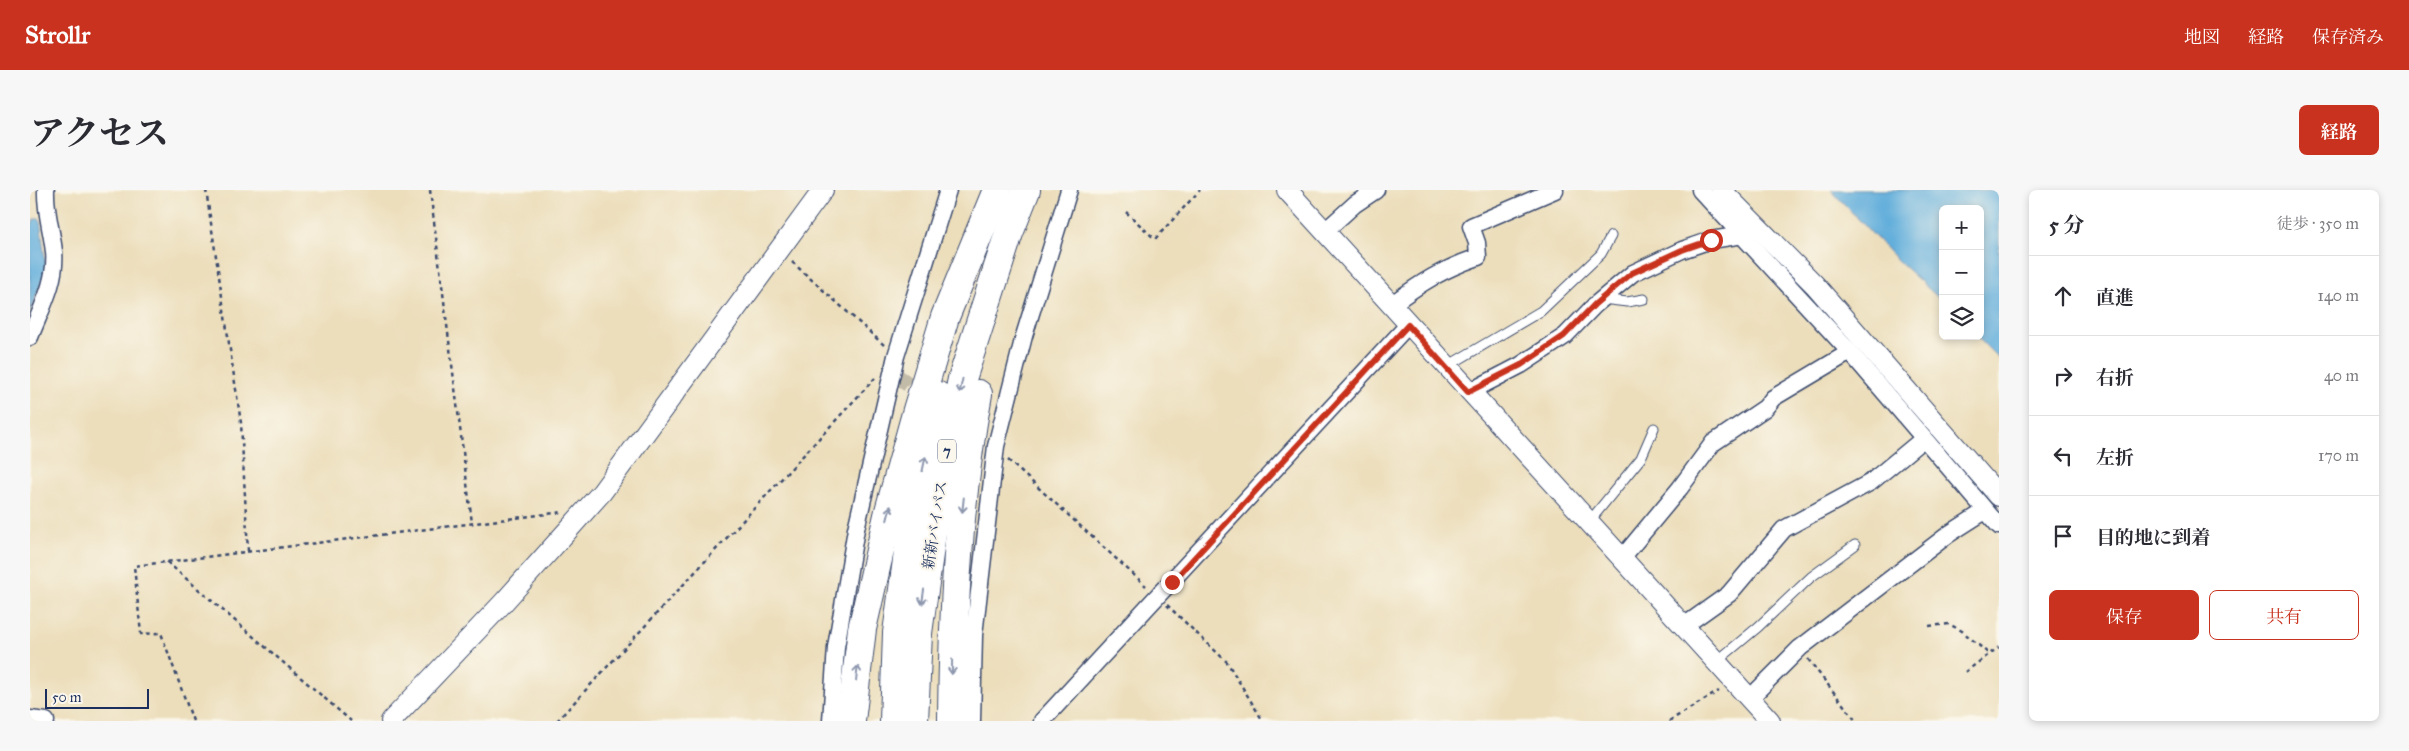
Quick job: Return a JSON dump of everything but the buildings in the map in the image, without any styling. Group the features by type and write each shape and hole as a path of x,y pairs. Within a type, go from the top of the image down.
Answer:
{"highway":[{"path":"851,721 862,630 889,511 917,410 945,317 999,190"},
{"name":"新新バイパス","path":"894,721 897,633 915,502 943,376 999,190"},
{"name":"新新バイパス","path":"914,721 918,633 936,504 962,379 1026,190"},
{"path":"952,721 953,635 971,430 1010,233"}],"street":[{"path":"30,337 51,285 54,254 45,202 46,190"},
{"path":"391,721 503,603 588,508 632,452 823,190"},
{"path":"832,721 836,647 854,539 896,356 948,190"},
{"path":"972,721 974,635 989,441 1069,190"},
{"path":"1287,190 1468,392 1770,721"},
{"path":"1324,232 1355,204 1376,190"},
{"path":"1700,190 1743,234 1850,352 1999,526"},
{"path":"1721,190 1816,285 1999,496"},
{"path":"1391,305 1423,281 1452,266 1478,257 1477,243 1471,226 1550,191"},
{"path":"1468,392 1521,365 1564,336 1632,273 1682,250 1711,240 1743,234"},
{"path":"1042,721 1408,325"},
{"path":"1622,558 1680,488 1713,444 1765,408 1773,398 1850,352"},
{"path":"895,375 896,356"},
{"path":"1684,626 1729,594 1784,529 1871,482 1923,439"},
{"path":"1749,699 1800,648 1949,534 1985,511"},
{"path":"30,719 46,721"}],"lane":[{"path":"1446,367 1541,311 1600,254 1611,236"},
{"path":"1602,299 1627,302 1644,299"},
{"path":"1589,522 1641,458 1654,428"},
{"path":"1715,662 1758,627 1811,577 1855,545"}],"path":[{"path":"206,190 241,423 248,551"},
{"path":"430,190 472,523"},
{"path":"1126,212 1155,239 1200,190"},
{"path":"780,250 896,356"},
{"path":"557,721 875,378"},
{"path":"989,441 1227,662 1263,721"},
{"path":"193,721 160,633 142,634 134,566 588,508"},
{"path":"167,562 351,721"},
{"path":"1929,626 1949,624 1962,631 1989,654"},
{"path":"1965,672 1999,647"},
{"path":"1800,648 1856,721"},
{"path":"1669,721 1734,682"}],"water":[{"path":"1831,190 1999,190 1999,359 1980,340 1984,340 1984,205 1939,205 1939,298 1896,259"},
{"path":"34,219 40,219 46,269 30,312 30,231"}],"tunnel":[{"path":"895,375 928,398"}],"route":[{"path":"1172,582 1408,325 1468,392 1521,365 1564,336 1595,304 1632,273 1682,250 1711,240"}]}
